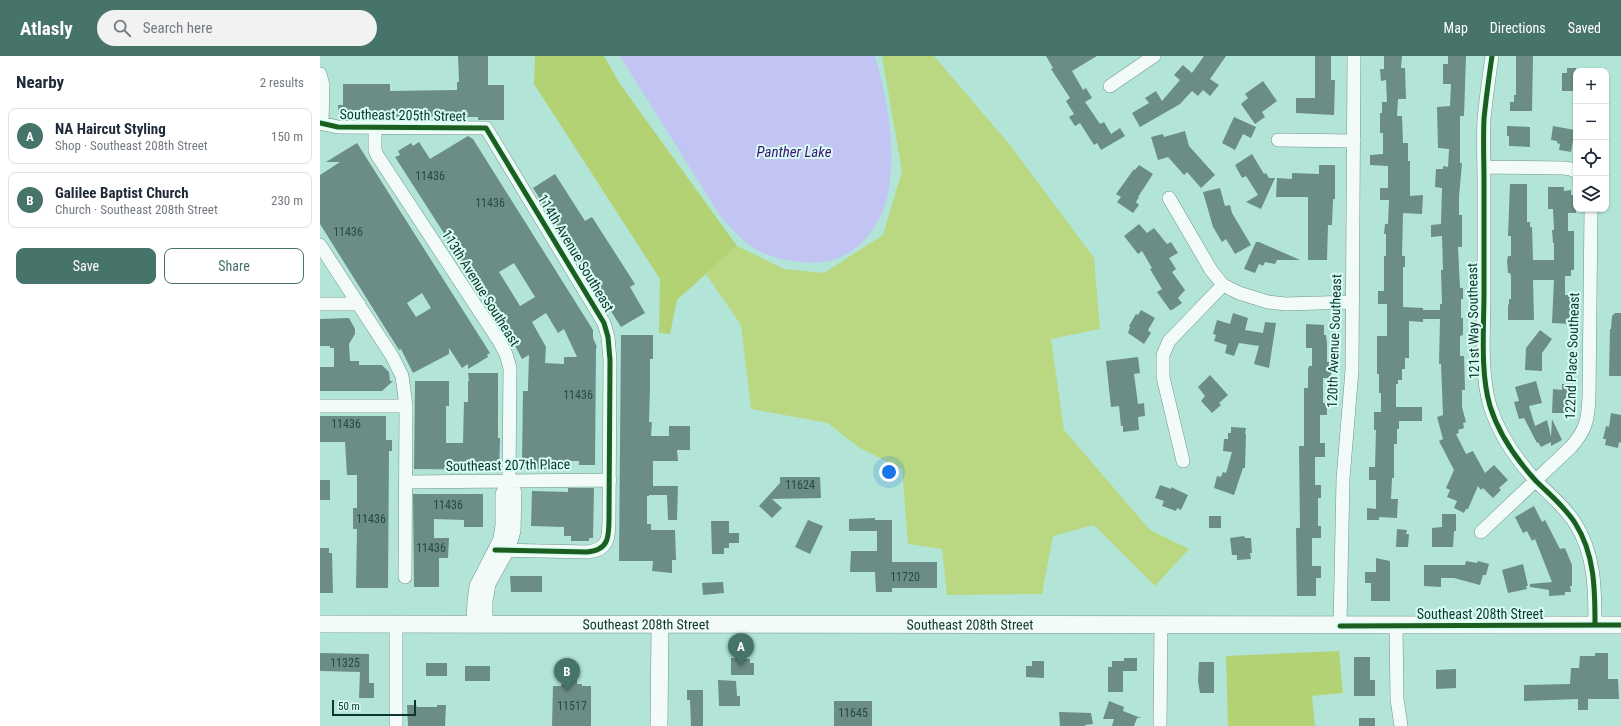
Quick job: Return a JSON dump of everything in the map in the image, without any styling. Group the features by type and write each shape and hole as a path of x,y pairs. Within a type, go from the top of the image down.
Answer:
{"main road":[{"name":"Southeast 208th Street","path":"320,624 1161,624 1340,626 1621,625"},
{"path":"659,726 660,624"}],"street":[{"path":"1110,86 1154,56"},
{"name":"120th Avenue Southeast","path":"1340,626 1344,446 1351,395 1354,56"},
{"name":"121st Way Southeast","path":"1492,56 1484,121 1485,382 1490,406 1504,439 1512,452 1535,480 1567,512 1575,523 1587,548 1591,561 1594,582 1595,625"},
{"path":"320,74 323,85 321,123"},
{"name":"Southeast 205th Street","path":"321,123 338,127 375,126 486,128"},
{"name":"113th Avenue Southeast","path":"375,126 375,150 377,155 484,318 506,354 510,368 509,481 515,492 515,520 512,540 482,572 476,586 474,603 480,624"},
{"name":"114th Avenue Southeast","path":"486,128 604,323 608,337 610,360 609,530 604,545 598,550 587,552 501,551"},
{"path":"1278,140 1354,141"},
{"path":"1484,167 1553,168 1573,170"},
{"path":"1169,198 1211,270 1223,285 1239,293 1268,302 1286,304 1352,302"},
{"name":"122nd Place Southeast","path":"1481,532 1577,441 1582,434 1588,419 1591,212"},
{"path":"320,245 397,363 404,384 406,406 405,577"},
{"path":"1183,461 1163,377 1163,355 1170,341 1223,285"},
{"path":"320,304 359,304"},
{"path":"320,406 406,406"},
{"name":"Southeast 207th Place","path":"406,482 610,480"},
{"path":"1160,726 1161,624"},
{"path":"396,625 396,726"},
{"path":"1396,626 1397,699 1401,726"}],"green space":[{"path":"535,56 604,56 620,84 737,246 677,300 670,334 659,333 660,279 534,84"},
{"path":"882,56 934,56 1010,145 1094,258 1100,329 1051,339 1064,430 1150,530 1189,549 1155,586 1094,525 1053,536 1042,594 947,595 942,549 908,544 902,469 858,447 828,423 751,409 741,325 706,274 737,246 784,269 824,273 883,235 902,171"},
{"path":"1339,651 1343,693 1312,696 1315,726 1228,726 1226,656"}],"water":[{"name":"Panther Lake","path":"620,56 875,56 887,107 891,142 891,176 882,214 870,233 863,242 846,255 831,261 815,263 783,259 766,254 751,246 738,236 719,214"}],"building":[{"path":"458,56 488,56 488,85 504,85 504,120 478,120 478,117 339,116 338,105 343,105 343,84 390,84 390,91 457,90 457,82 459,82"},
{"path":"1046,56 1097,56 1072,71 1083,90 1086,88 1092,98 1085,102 1100,124 1104,122 1111,134 1120,128 1125,136 1101,150 1097,143 1094,145 1080,123 1075,126 1069,117 1074,114 1066,101 1070,98 1051,69 1053,68"},
{"path":"1204,56 1226,56 1210,79 1219,85 1210,96 1203,90 1198,96 1192,91 1180,104 1140,127 1132,113 1149,103 1145,98 1156,91 1162,101 1180,80 1174,75 1183,65 1192,73"},
{"path":"1315,56 1331,56 1331,80 1335,80 1334,115 1296,113 1296,98 1315,98"},
{"path":"1384,56 1402,56 1401,68 1405,68 1406,99 1398,99 1397,116 1402,116 1403,143 1408,143 1408,161 1410,161 1410,196 1423,195 1422,214 1403,213 1402,256 1405,256 1405,267 1403,267 1403,307 1423,308 1423,310 1440,310 1440,304 1442,304 1441,270 1443,270 1442,236 1431,237 1431,225 1441,224 1442,188 1435,187 1436,169 1443,169 1443,166 1448,167 1449,149 1438,148 1437,107 1450,106 1451,84 1443,84 1443,64 1448,64 1448,56 1466,56 1464,116 1460,116 1460,163 1462,163 1459,215 1462,215 1462,247 1458,247 1460,288 1463,288 1463,299 1461,299 1461,318 1463,318 1463,335 1460,336 1460,356 1464,356 1465,390 1462,390 1462,407 1466,422 1463,423 1464,428 1458,430 1459,433 1456,434 1466,454 1473,451 1485,473 1494,465 1508,480 1499,488 1501,490 1493,498 1483,488 1481,490 1478,486 1468,509 1466,509 1464,513 1454,508 1457,501 1447,497 1450,490 1446,488 1454,470 1439,441 1443,439 1437,417 1443,415 1441,364 1439,364 1440,319 1423,319 1423,322 1409,321 1409,358 1405,358 1405,369 1402,369 1402,380 1398,380 1398,384 1396,384 1396,407 1422,407 1422,421 1399,421 1399,429 1397,429 1397,444 1394,444 1394,478 1392,478 1391,499 1398,499 1397,518 1379,517 1379,520 1367,520 1367,508 1376,509 1376,480 1369,480 1369,467 1375,467 1376,430 1374,430 1374,412 1381,412 1379,374 1377,374 1377,336 1387,336 1387,304 1378,304 1378,291 1384,291 1384,256 1386,256 1386,234 1384,234 1385,224 1388,224 1389,200 1380,200 1380,188 1388,188 1388,166 1370,165 1370,155 1383,154 1383,133 1380,133 1380,113 1382,113 1382,102 1387,102 1386,80 1381,81 1380,69 1384,69"},
{"path":"1516,56 1533,56 1532,111 1510,111 1510,102 1514,102 1514,95 1516,95"},
{"path":"1567,68 1573,68 1573,91 1562,91 1562,73 1567,73"},
{"path":"1263,81 1277,101 1262,112 1265,117 1255,124 1241,104 1248,98 1245,94"},
{"path":"1234,117 1256,127 1251,138 1243,134 1235,150 1222,143"},
{"path":"1507,126 1530,127 1530,147 1509,146"},
{"path":"1553,126 1573,130 1571,152 1559,150 1560,144 1557,143 1557,141 1551,140"},
{"path":"1185,131 1189,146 1215,175 1201,188 1187,172 1184,175 1168,157 1158,160 1151,137 1163,134 1164,137"},
{"path":"468,136 473,139 593,330 593,338 597,347 595,465 579,465 579,461 557,461 557,469 525,469 522,463 523,391 528,391 529,355 522,359 510,336 395,157 400,155 398,151 411,143 413,146 419,142 430,159","holes":["514,263 535,297 520,306 499,272","546,313 558,333 564,329 577,357 564,357 564,364 545,363 546,347 532,322"]},
{"path":"357,143 490,353 487,355 488,357 468,369 468,364 462,368 449,348 449,354 413,373 401,349 399,350 320,224 320,175 340,162 326,162","holes":["422,293 431,308 416,317 407,303"]},
{"path":"1252,154 1264,174 1266,173 1269,178 1275,178 1261,209 1246,202 1258,195 1246,176 1242,178 1235,165"},
{"path":"1139,165 1153,174 1138,197 1136,202 1139,205 1133,213 1117,202 1121,197 1116,194 1134,169 1135,170"},
{"path":"1319,165 1335,165 1335,199 1333,199 1332,225 1328,225 1327,260 1308,260 1308,197 1276,197 1277,178 1292,179 1292,173 1319,174"},
{"path":"555,174 585,221 592,217 635,284 630,287 645,313 621,327 533,188"},
{"path":"1510,184 1527,184 1527,222 1530,222 1530,227 1532,227 1533,260 1554,260 1552,230 1554,230 1553,209 1548,209 1548,187 1564,187 1564,191 1571,190 1571,195 1573,195 1573,212 1576,213 1568,213 1568,231 1574,231 1574,270 1571,270 1571,276 1565,276 1565,295 1572,295 1571,312 1574,312 1573,324 1552,323 1554,280 1533,280 1534,320 1508,320 1508,305 1509,299 1511,299 1511,276 1510,273 1508,273 1507,261 1508,256 1511,256 1511,236 1508,236"},
{"path":"1220,188 1225,206 1230,205 1232,213 1251,245 1235,254 1226,239 1222,242 1213,227 1203,192"},
{"path":"1139,224 1147,233 1154,228 1167,244 1171,242 1178,253 1169,258 1176,269 1172,272 1185,290 1178,298 1182,303 1172,310 1170,310 1157,292 1162,289 1150,269 1152,268 1142,251 1138,254 1124,236"},
{"path":"1256,242 1300,260 1277,260 1275,264 1265,262 1263,266 1259,264 1255,273 1244,269"},
{"path":"1141,310 1155,318 1148,330 1151,333 1144,344 1128,333 1129,326 1136,314 1138,315"},
{"path":"1233,313 1248,318 1245,330 1263,333 1265,322 1276,323 1269,368 1254,364 1259,346 1239,343 1234,356 1225,353 1227,345 1214,341 1216,335 1213,334 1217,320 1230,324"},
{"path":"1615,313 1621,313 1621,376 1609,376 1610,329 1612,316"},
{"path":"349,318 355,329 355,334 349,344 350,361 359,361 359,365 382,365 389,372 390,381 393,381 382,391 320,391 320,367 334,367 334,348 330,348 330,346 320,346 320,319"},
{"path":"1306,324 1324,325 1324,335 1326,335 1327,344 1327,362 1331,362 1331,378 1323,378 1323,403 1327,403 1327,415 1320,415 1320,443 1325,443 1325,457 1315,457 1315,485 1321,485 1321,498 1318,498 1318,526 1321,526 1321,538 1312,538 1312,566 1321,566 1321,578 1316,578 1316,596 1297,596 1296,528 1300,528 1299,446 1304,446 1304,388 1308,388 1308,369 1309,366 1312,366 1312,348 1306,348"},
{"path":"1540,330 1552,339 1542,353 1542,371 1525,370 1526,348"},
{"path":"621,335 653,335 653,359 650,359 649,422 652,422 651,436 669,436 669,426 690,426 690,450 677,450 678,461 653,461 653,486 678,486 677,520 668,520 667,495 647,496 647,524 651,524 651,530 675,530 676,560 672,560 672,573 652,571 653,561 619,561"},
{"path":"1138,357 1140,373 1134,374 1138,404 1144,403 1145,416 1138,417 1139,430 1123,432 1119,406 1111,407 1106,361"},
{"path":"468,373 498,373 498,438 500,438 499,470 414,469 415,381 449,381 449,406 446,406 446,443 463,443 464,402 468,402"},
{"path":"1210,375 1228,395 1219,403 1221,405 1212,413 1201,401 1205,396 1198,387"},
{"path":"1536,381 1542,403 1529,406 1535,426 1547,420 1551,437 1552,419 1562,440 1551,446 1551,442 1541,447 1538,442 1537,443 1524,418 1519,419 1514,402 1519,401 1515,387"},
{"path":"1562,384 1573,384 1570,413 1552,413 1553,389 1562,390"},
{"path":"1611,413 1621,415 1621,443 1619,442 1618,448 1605,445 1606,439 1603,439 1606,426 1609,427"},
{"path":"320,416 386,416 386,440 392,440 392,451 389,451 388,588 356,588 357,529 353,529 353,508 357,508 357,475 347,475 345,442 320,442"},
{"path":"1231,427 1246,428 1245,468 1243,468 1234,495 1214,488 1217,476 1221,477 1223,472 1226,473 1232,452 1223,451 1224,439 1228,439 1228,433 1231,433"},
{"path":"780,477 820,477 821,498 772,499 782,508 772,518 759,506 780,483"},
{"path":"320,480 330,480 330,500 320,500"},
{"path":"1160,485 1171,489 1171,487 1188,495 1181,510 1177,508 1176,511 1162,506 1164,501 1155,498"},
{"path":"568,488 594,488 593,538 589,538 589,541 571,541 571,536 564,536 564,527 531,526 532,491 568,492"},
{"path":"413,494 483,494 483,527 464,527 464,520 434,519 434,538 449,538 448,558 439,558 439,587 414,587"},
{"path":"1534,506 1542,522 1545,520 1560,549 1565,548 1572,565 1572,586 1570,586 1571,592 1565,592 1565,595 1549,596 1549,590 1530,587 1530,584 1552,582 1535,539 1532,541 1527,531 1523,533 1515,517"},
{"path":"1442,514 1456,514 1456,531 1454,531 1453,547 1432,547 1432,528 1442,527"},
{"path":"1209,516 1221,516 1221,528 1209,528"},
{"path":"875,518 875,520 892,520 892,562 937,562 937,588 892,588 892,592 876,592 875,572 850,572 851,551 877,551 877,531 849,531 849,519"},
{"path":"808,520 823,526 810,554 795,547"},
{"path":"711,521 729,521 729,533 739,533 739,543 729,543 729,548 724,548 724,554 712,554"},
{"path":"1397,529 1407,530 1406,534 1409,534 1408,547 1396,547"},
{"path":"1244,536 1245,538 1251,538 1251,559 1237,560 1237,555 1232,555 1230,538"},
{"path":"320,548 329,548 329,553 332,553 333,593 320,593"},
{"path":"1376,558 1390,561 1390,601 1371,601 1371,583 1365,583 1365,572 1376,572"},
{"path":"1466,561 1477,563 1478,561 1489,564 1486,575 1483,575 1480,585 1454,578 1441,578 1441,587 1424,586 1424,565 1465,565"},
{"path":"1523,564 1528,586 1526,586 1527,589 1508,593 1502,570"},
{"path":"510,576 542,576 542,592 511,592"},
{"path":"723,582 724,593 703,595 702,583"},
{"path":"320,653 369,654 369,683 374,683 374,698 359,698 360,672 320,671"},
{"path":"1595,653 1608,653 1608,679 1618,679 1619,699 1588,699 1588,710 1578,710 1578,699 1524,701 1524,685 1570,684 1571,668 1579,668 1580,656 1595,656"},
{"path":"1354,657 1370,657 1370,680 1375,680 1375,696 1354,696"},
{"path":"731,658 750,659 750,663 754,663 754,675 731,675"},
{"path":"1124,658 1137,658 1137,671 1123,671 1123,692 1108,692 1108,667 1112,667 1112,661 1124,661"},
{"path":"1032,661 1044,661 1044,678 1026,677 1026,666 1032,666"},
{"path":"1199,662 1214,662 1214,693 1200,693 1198,681"},
{"path":"426,663 447,663 447,676 426,676"},
{"path":"465,666 490,666 490,681 465,681"},
{"path":"565,669 577,669 577,684 582,684 582,686 591,686 591,726 552,726 553,686 561,686 561,684 565,684"},
{"path":"1456,669 1456,688 1436,689 1436,670"},
{"path":"718,680 736,681 737,696 740,696 740,706 719,706"},
{"path":"687,690 703,690 703,726 691,726 690,700 687,700"},
{"path":"834,701 872,701 872,726 834,726"},
{"path":"1109,701 1124,707 1123,711 1141,718 1137,718 1134,726 1112,726 1114,719 1103,719"},
{"path":"407,705 416,705 417,707 437,707 437,705 446,705 445,726 408,726"},
{"path":"1059,712 1091,713 1093,724 1085,726 1060,726"},
{"path":"1359,718 1375,718 1375,726 1359,726"}],"cycle path":[{"path":"1492,56 1484,119 1483,350 1487,393 1498,427 1509,446 1536,481 1567,512 1582,535 1587,547 1592,572 1595,599 1595,625"},
{"path":"320,123 338,127 486,128 604,323 608,337 610,360 608,537 600,549 587,552 495,550"},
{"path":"1340,626 1621,625"}],"place":[{"name":"NA Haircut Styling","path":"741,666"},
{"name":"Galilee Baptist Church","path":"567,691"}]}
